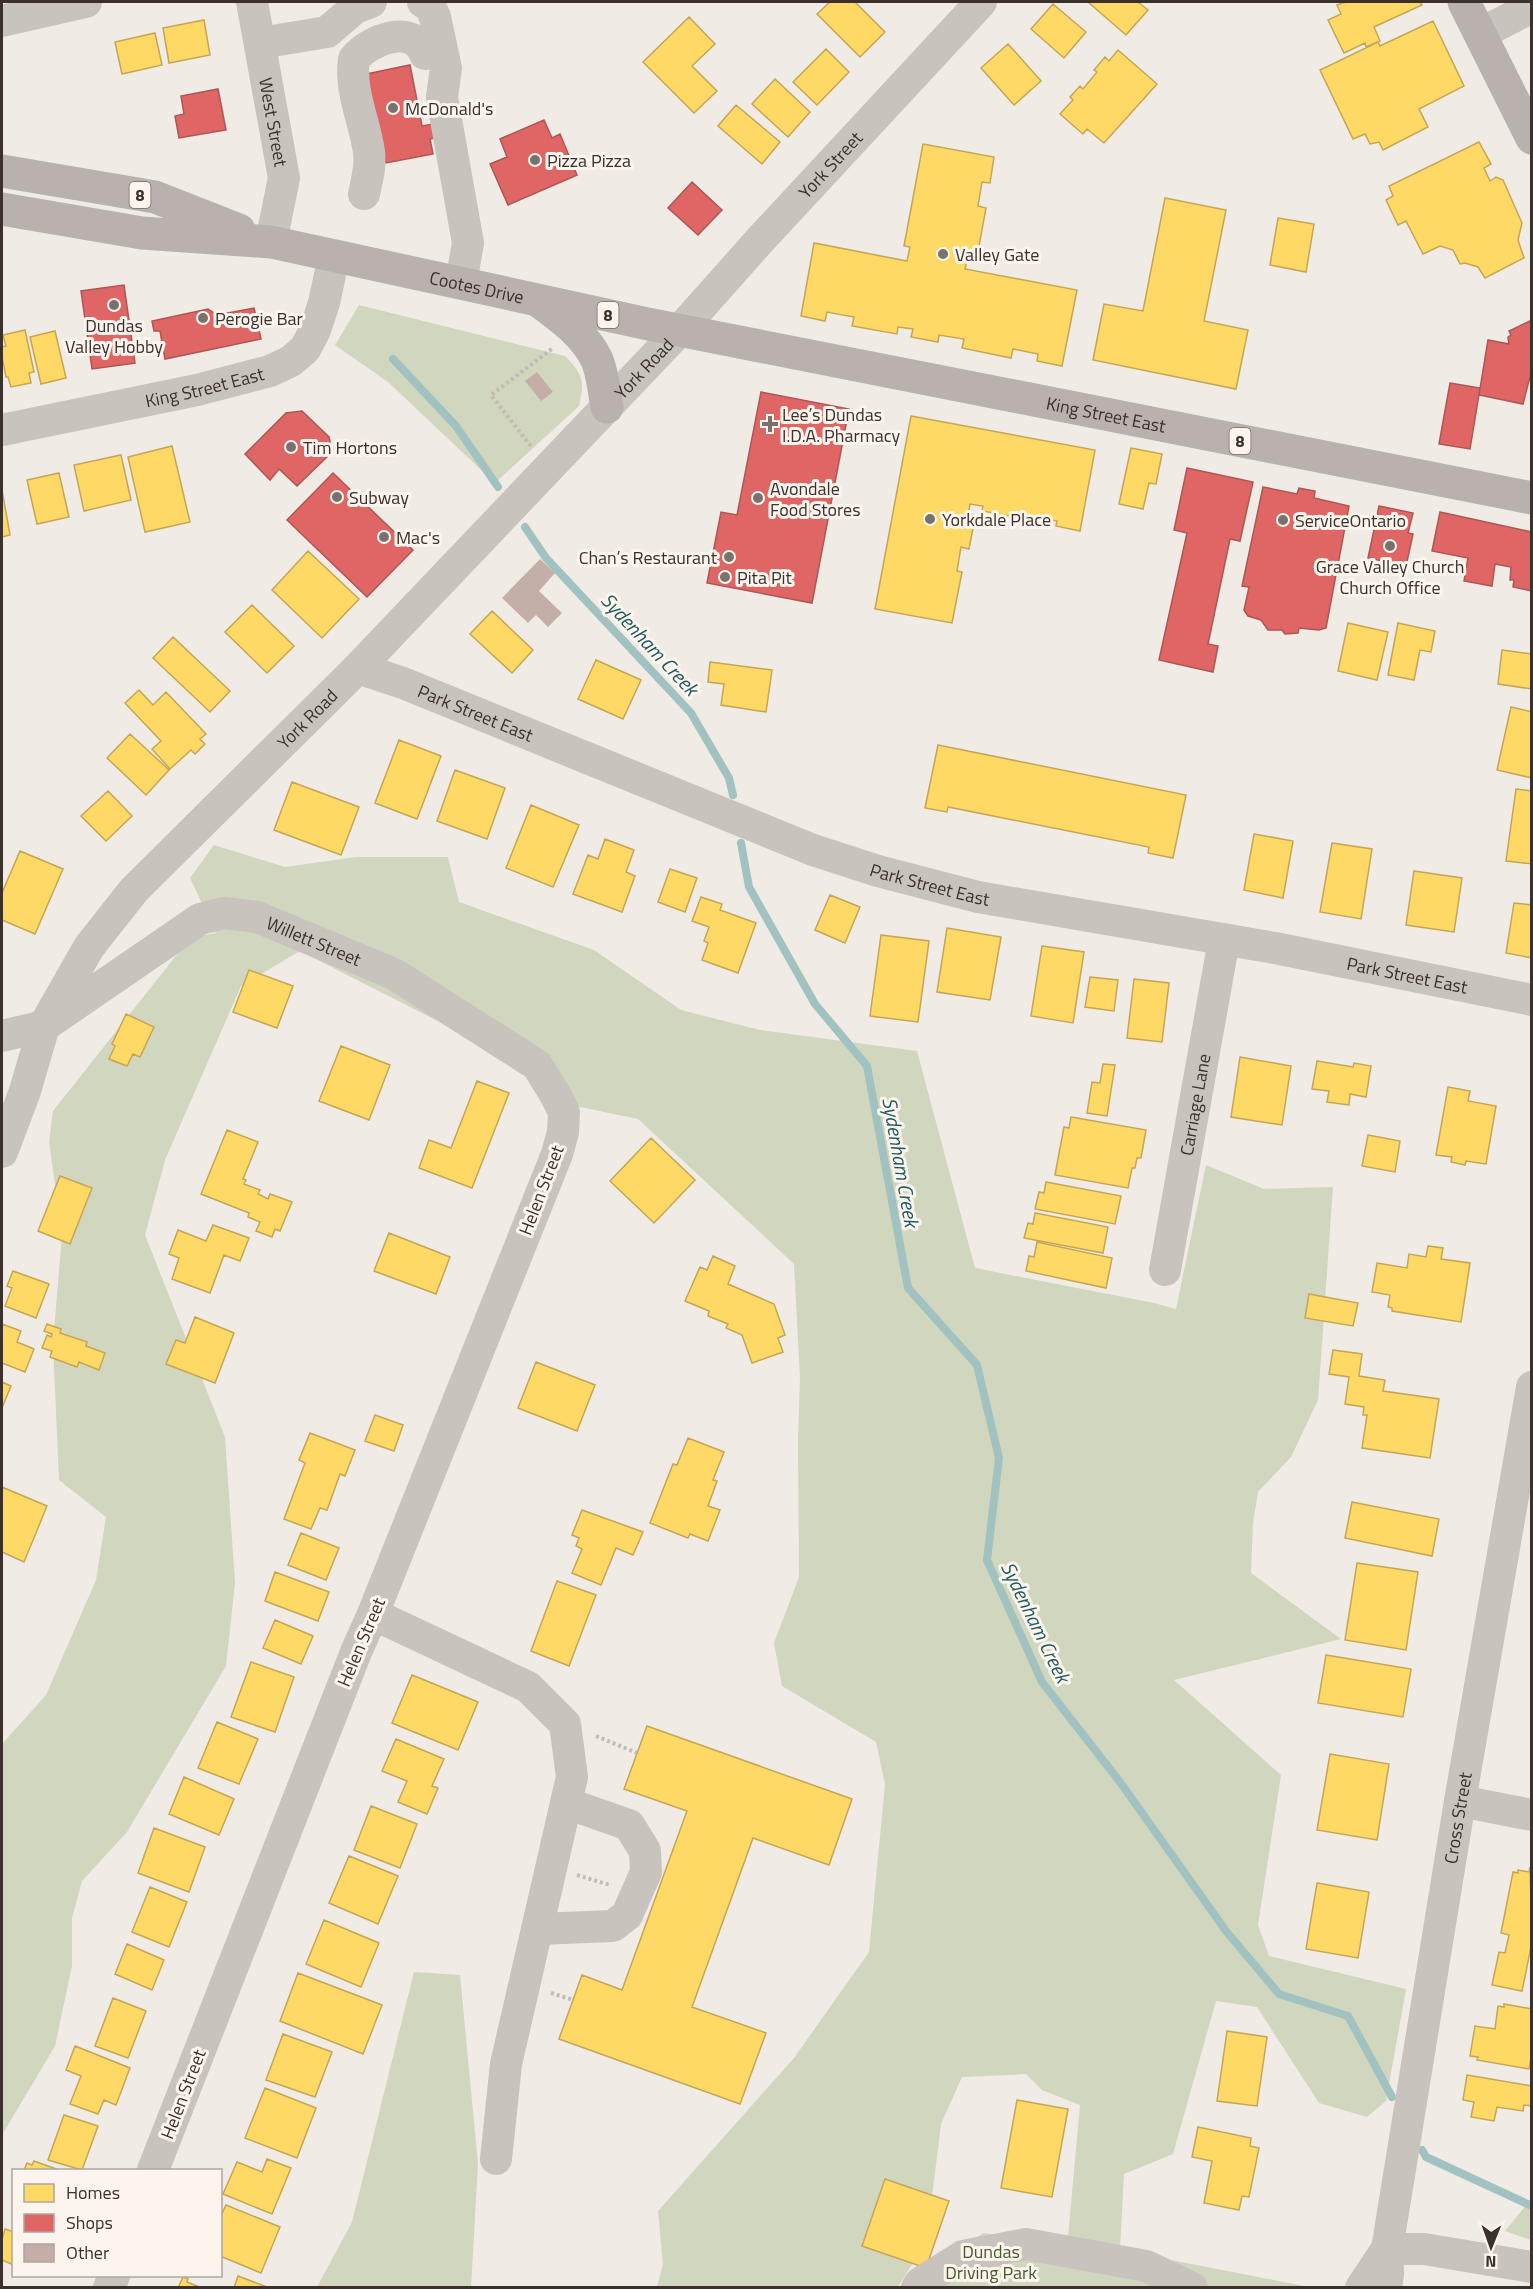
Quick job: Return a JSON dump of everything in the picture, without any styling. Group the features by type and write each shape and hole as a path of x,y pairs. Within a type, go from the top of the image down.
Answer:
{"main road":[{"path":"1464,2 1532,138"},
{"name":"Cootes Drive","path":"2,171 155,197 272,242 680,330"},
{"name":"Cootes Drive","path":"2,209 142,233 272,242"},
{"path":"535,298 586,342 598,362 607,407"},
{"name":"King Street East","path":"680,330 1532,498"}],"street":[{"path":"2,21 86,2"},
{"name":"West Street","path":"252,2 284,178 272,242"},
{"path":"260,43 327,32 355,8 371,2"},
{"path":"423,2 429,4 433,10 446,68 442,97 468,243 461,283"},
{"name":"York Street","path":"680,330 761,239 981,2"},
{"path":"1480,34 1532,7"},
{"path":"364,194 369,152 353,75 354,59 368,45 388,38 408,38 415,41 425,54 428,71 442,97"},
{"name":"King Street East","path":"2,430 197,390 270,371 291,361 305,349 315,330 324,303 334,256"},
{"name":"York Road","path":"2,1152 25,1091 44,1026 89,947 134,890 358,668 680,330"},
{"name":"Park Street East","path":"358,668 403,683 845,862 978,897 1275,948 1532,1000"},
{"name":"Willett Street","path":"44,1026 200,918 224,913 257,917 394,974 528,1059 537,1065 564,1112"},
{"name":"Carriage Lane","path":"1165,1269 1224,940"},
{"path":"2,1036 44,1026"},
{"name":"Helen Street","path":"153,2169 351,1663 373,1614 557,1154 564,1132 564,1112"},
{"name":"Cross Street","path":"1387,2249 1460,1801 1529,1418 1532,1388"},
{"path":"373,1614 528,1687 565,1724 572,1777 506,2064 496,2159"},
{"path":"1460,1801 1532,1815"},
{"path":"538,1929 613,1926 627,1915 646,1872 645,1851 629,1825 566,1803"},
{"path":"917,2288 920,2283 963,2256 1026,2244 1146,2266 1192,2288"},
{"path":"1387,2249 1424,2249 1532,2267"},
{"path":"1361,2288 1387,2249"},
{"path":"1386,2288 1387,2249"}],"path":[{"path":"549,468 491,395 575,331"},
{"path":"565,1724 637,1753"},
{"path":"552,1867 636,1893"}],"green space":[{"path":"359,305 565,356 576,368 581,378 582,390 579,406 495,483 388,382 335,345"},
{"name":"Dundas Driving Park","path":"214,845 285,867 356,857 448,857 459,902 594,950 681,1010 760,1030 917,1051 975,1268 1176,1309 1206,1165 1264,1189 1333,1187 1318,1400 1291,1457 1258,1492 1253,1523 1251,1573 1341,1639 1174,1680 1281,1775 1258,1925 1269,1956 1406,1989 1386,2101 1367,2117 1319,2103 1257,2007 1216,2001 1173,2154 1124,2174 1120,2250 1309,2287 915,2287 921,2278 983,2233 1112,2249 1068,2237 1080,2105 1042,2090 1026,2074 962,2077 941,2124 930,2213 914,2261 898,2287 657,2287 663,2264 658,2211 794,2058 869,1952 885,1784 876,1742 782,1686 774,1643 799,1577 800,1378 794,1264 638,1119 561,1103 526,1066 300,951 241,986 165,1160 145,1235 225,1437 235,1583 226,1666 127,1832 82,1881 72,1918 72,1966 55,2046 2,2135 2,1744 46,1695 96,1580 106,1517 59,1480 53,1344 62,1234 49,1142 53,1111 190,938 216,933 190,878"},
{"path":"414,1972 460,1975 478,2164 471,2287 317,2287 352,2222"},
{"path":"1531,2199 1531,2240 1505,2231"}],"building: Homes":[{"path":"830,2 855,2 885,32 860,57 817,14"},
{"path":"1088,2 1138,2 1148,10 1126,35"},
{"path":"1346,2 1420,2 1422,5 1374,27 1380,41 1366,47 1365,43 1344,53 1328,20 1341,14 1337,5"},
{"path":"1053,4 1086,32 1064,58 1031,29"},
{"path":"689,17 715,44 692,66 717,91 694,113 643,62"},
{"path":"204,20 210,55 169,63 163,28"},
{"path":"1433,21 1464,86 1419,109 1428,127 1383,150 1379,142 1370,144 1365,134 1353,139 1320,70 1378,42 1380,46"},
{"path":"155,33 162,65 122,74 115,42"},
{"path":"1008,44 1041,81 1014,105 981,68"},
{"path":"826,49 849,72 817,105 793,82"},
{"path":"1118,50 1157,84 1104,143 1087,129 1083,134 1060,114 1073,100 1070,97 1080,86 1083,89 1097,72 1094,70 1105,57 1109,61"},
{"path":"775,79 810,112 788,137 752,104"},
{"path":"736,105 780,142 762,164 718,126"},
{"path":"1479,142 1491,164 1484,168 1490,181 1496,177 1503,180 1522,223 1518,240 1524,258 1485,278 1478,267 1465,263 1460,264 1453,250 1440,246 1423,254 1406,221 1398,225 1386,200 1393,196 1389,186"},
{"name":"Valley Gate","path":"923,144 994,157 990,183 982,182 978,206 986,208 976,262 967,260 965,269 1077,290 1062,366 1037,361 1038,354 1013,349 1011,358 962,348 964,339 939,335 938,342 911,337 913,329 898,327 897,334 852,326 854,317 827,312 825,321 801,316 814,243 907,261 910,247 904,246"},
{"path":"1165,198 1226,210 1204,321 1248,330 1236,389 1093,360 1104,304 1143,311"},
{"path":"1278,218 1314,224 1306,272 1270,265"},
{"path":"25,330 34,372 29,373 31,383 11,387 6,377 2,357 2,347 6,346 3,335"},
{"path":"55,331 66,378 41,384 30,337"},
{"name":"Yorkdale Place","path":"911,416 1095,450 1080,531 1056,526 1057,521 1032,517 1031,520 982,511 983,506 970,504 967,522 974,523 969,549 961,547 957,571 962,572 952,623 875,609"},
{"path":"172,446 190,522 145,532 128,457"},
{"path":"1131,448 1162,454 1156,484 1149,483 1143,509 1119,504"},
{"path":"121,455 131,500 84,511 74,465"},
{"path":"59,473 69,517 37,524 27,480"},
{"path":"2,490 10,535 2,537"},
{"path":"308,551 359,599 322,638 272,590"},
{"path":"252,605 294,646 267,673 225,632"},
{"path":"492,611 533,650 512,673 470,634"},
{"path":"1348,623 1388,632 1377,680 1338,671"},
{"path":"1398,623 1435,631 1431,652 1420,650 1414,680 1388,675"},
{"path":"173,637 230,691 210,712 153,658"},
{"path":"1502,650 1532,654 1532,689 1498,684"},
{"path":"596,660 641,680 623,719 578,699"},
{"path":"710,662 772,670 766,712 721,705 724,684 708,682"},
{"path":"139,690 153,705 166,692 206,734 200,739 205,744 195,754 191,750 170,769 152,749 161,741 125,703"},
{"path":"1511,707 1532,712 1532,778 1497,770"},
{"path":"130,734 169,770 146,795 107,758"},
{"path":"399,740 441,756 417,819 375,803"},
{"path":"938,745 1186,795 1173,858 1148,853 1149,847 948,807 947,812 925,808"},
{"path":"455,770 505,788 487,839 437,821"},
{"path":"292,782 359,807 341,855 274,830"},
{"path":"1516,789 1532,791 1532,864 1506,861"},
{"path":"108,791 132,816 106,841 81,816"},
{"path":"531,805 579,825 553,887 506,868"},
{"path":"1254,834 1293,841 1283,898 1244,890"},
{"path":"605,839 634,850 626,872 635,876 622,912 573,894 588,855 598,859"},
{"path":"1332,843 1372,849 1361,919 1320,912"},
{"path":"20,851 63,869 35,934 2,920 2,893"},
{"path":"670,869 697,878 685,912 658,902"},
{"path":"1414,871 1462,878 1454,932 1406,925"},
{"path":"830,895 860,907 845,943 815,930"},
{"path":"701,897 722,904 720,910 756,923 738,973 702,960 708,943 704,941 709,927 692,921"},
{"path":"1514,903 1532,905 1532,958 1506,953"},
{"path":"947,928 1001,937 990,1000 937,992"},
{"path":"881,935 929,941 918,1022 870,1016"},
{"path":"1042,946 1084,952 1073,1023 1031,1016"},
{"path":"249,970 293,986 277,1028 233,1012"},
{"path":"1090,977 1118,980 1114,1011 1085,1007"},
{"path":"1134,979 1169,983 1162,1042 1127,1038"},
{"path":"126,1014 154,1027 140,1057 133,1054 127,1066 109,1059 115,1046 112,1044"},
{"path":"341,1046 390,1065 369,1120 319,1101"},
{"path":"1240,1057 1291,1066 1282,1125 1231,1117"},
{"path":"1317,1061 1353,1067 1354,1063 1371,1066 1366,1097 1350,1094 1349,1105 1327,1102 1329,1091 1312,1089"},
{"path":"1103,1064 1115,1065 1107,1116 1087,1113 1092,1082 1100,1083"},
{"path":"477,1081 509,1093 472,1188 419,1168 429,1140 451,1148"},
{"path":"1448,1087 1470,1091 1468,1101 1496,1106 1486,1164 1466,1161 1465,1165 1451,1162 1452,1157 1436,1155"},
{"path":"1071,1117 1146,1130 1141,1158 1137,1158 1135,1168 1132,1168 1128,1188 1055,1175 1064,1127 1069,1128"},
{"path":"227,1130 258,1142 243,1179 246,1180 244,1184 260,1190 258,1194 268,1199 270,1194 292,1202 280,1231 275,1229 272,1237 256,1231 260,1222 248,1217 249,1213 201,1194"},
{"path":"1368,1135 1400,1141 1395,1172 1362,1166"},
{"path":"651,1138 695,1180 654,1223 610,1181"},
{"path":"60,1176 92,1188 70,1244 38,1231"},
{"path":"1046,1182 1121,1196 1115,1224 1035,1209 1039,1192 1044,1193"},
{"path":"1035,1213 1108,1227 1103,1253 1024,1238 1028,1223 1033,1224"},
{"path":"213,1225 249,1238 240,1261 224,1255 210,1293 172,1279 179,1258 169,1254 178,1230 206,1241"},
{"path":"389,1233 450,1257 436,1294 374,1271"},
{"path":"1037,1242 1112,1258 1106,1288 1026,1271 1029,1256 1034,1257"},
{"path":"1428,1246 1443,1248 1441,1259 1470,1263 1461,1322 1392,1311 1392,1308 1388,1307 1390,1295 1372,1292 1377,1263 1407,1268 1409,1254 1426,1257"},
{"path":"713,1256 735,1266 728,1284 774,1304 785,1335 778,1338 783,1352 752,1363 742,1335 726,1328 728,1324 708,1316 709,1311 685,1301 700,1267 707,1270"},
{"path":"13,1271 49,1284 36,1318 5,1306 12,1288 7,1286"},
{"path":"1309,1294 1358,1303 1353,1326 1305,1318"},
{"path":"195,1317 234,1333 215,1383 166,1364 176,1340 185,1343"},
{"path":"2,1324 21,1331 17,1342 34,1349 25,1372 2,1363"},
{"path":"47,1324 61,1329 60,1333 87,1342 86,1346 105,1353 99,1370 79,1362 77,1367 50,1357 52,1351 42,1348 47,1335 51,1337 52,1334 44,1331"},
{"path":"1333,1350 1362,1354 1359,1376 1385,1380 1383,1391 1439,1399 1430,1458 1362,1448 1367,1415 1363,1415 1364,1407 1345,1404 1349,1377 1329,1374"},
{"path":"536,1362 595,1385 577,1431 518,1408"},
{"path":"2,1382 11,1386 2,1408"},
{"path":"375,1415 403,1425 394,1451 365,1441"},
{"path":"310,1433 355,1450 345,1476 340,1474 327,1510 320,1508 311,1529 284,1519 305,1463 299,1460"},
{"path":"688,1438 724,1452 713,1480 717,1481 708,1506 720,1510 708,1541 690,1534 688,1538 650,1523 673,1464 677,1465"},
{"path":"2,1487 47,1506 24,1562 2,1552"},
{"path":"1352,1502 1439,1519 1432,1556 1345,1538"},
{"path":"582,1510 643,1532 633,1555 616,1548 601,1585 572,1573 582,1549 576,1546 579,1538 572,1535"},
{"path":"301,1533 339,1548 326,1580 288,1565"},
{"path":"1357,1563 1418,1572 1406,1650 1345,1640"},
{"path":"275,1572 329,1592 318,1621 265,1601"},
{"path":"557,1581 596,1595 569,1666 531,1651"},
{"path":"275,1620 313,1636 301,1664 263,1648"},
{"path":"1326,1655 1411,1669 1403,1717 1318,1703"},
{"path":"251,1662 294,1677 275,1732 231,1717"},
{"path":"412,1675 478,1702 458,1750 392,1723"},
{"path":"217,1722 258,1739 239,1784 198,1768"},
{"path":"647,1726 852,1799 829,1865 753,1838 692,2007 766,2033 740,2104 559,2039 582,1975 622,1990 687,1811 624,1789"},
{"path":"396,1739 444,1759 432,1786 438,1788 427,1814 398,1802 407,1781 382,1771"},
{"path":"1330,1754 1389,1764 1377,1840 1317,1830"},
{"path":"184,1777 234,1799 219,1835 169,1814"},
{"path":"371,1806 417,1824 400,1868 354,1850"},
{"path":"154,1828 205,1847 189,1892 138,1873"},
{"path":"349,1856 398,1876 378,1924 329,1903"},
{"path":"1530,1867 1532,1942 1522,1991 1492,1985 1499,1952 1505,1953 1509,1935 1501,1933 1513,1872 1518,1873 1518,1870 1529,1872"},
{"path":"1317,1883 1369,1892 1358,1958 1306,1949"},
{"path":"150,1887 187,1902 169,1947 132,1932"},
{"path":"324,1920 379,1943 361,1987 306,1964"},
{"path":"127,1944 164,1960 152,1990 115,1974"},
{"path":"298,1973 382,2005 363,2054 280,2021"},
{"path":"113,1998 146,2011 128,2058 95,2046"},
{"path":"1504,2004 1532,2009 1532,2053 1529,2069 1477,2060 1478,2057 1470,2056 1475,2026 1495,2029 1498,2006 1504,2007"},
{"path":"1227,2031 1267,2037 1257,2106 1217,2101"},
{"path":"283,2034 332,2052 315,2097 266,2080"},
{"path":"75,2046 130,2068 116,2105 104,2100 98,2114 70,2104 81,2076 66,2070"},
{"path":"1467,2075 1532,2086 1532,2106 1524,2105 1523,2111 1497,2107 1494,2121 1471,2117 1474,2102 1463,2100"},
{"path":"265,2088 316,2108 297,2158 245,2138"},
{"path":"1017,2100 1068,2109 1052,2197 1001,2188"},
{"path":"64,2115 98,2126 82,2169 48,2160"},
{"path":"1198,2127 1251,2138 1250,2146 1259,2148 1249,2197 1242,2196 1239,2210 1204,2203 1212,2161 1192,2157"},
{"path":"267,2159 291,2168 272,2214 223,2194 237,2162 262,2172"},
{"path":"34,2161 56,2169 24,2169 27,2163 32,2165"},
{"path":"885,2179 949,2201 926,2268 862,2246"},
{"path":"226,2205 280,2227 261,2273 222,2257 222,2214"},
{"path":"5,2229 12,2231 12,2264 2,2260 2,2239"},
{"path":"238,2276 267,2287 267,2288 234,2288"},
{"path":"183,2277 188,2279 187,2282 202,2288 178,2288"}],"building: Shops":[{"name":"McDonald's","path":"410,65 422,126 433,124 436,138 430,139 433,154 386,163 366,74"},
{"path":"218,89 226,130 179,138 175,116 184,114 181,96"},
{"name":"Pizza Pizza","path":"544,120 552,138 560,134 577,175 508,205 490,164 507,157 500,139"},
{"path":"692,182 722,210 698,235 668,208"},
{"path":"124,285 135,363 92,369 81,291"},
{"path":"254,308 261,339 165,359 160,331 154,331 152,321 208,309 217,315"},
{"path":"1532,320 1532,369 1523,404 1479,395 1488,340 1509,344 1508,337 1511,335 1509,331"},
{"path":"1450,383 1480,388 1470,449 1439,444"},
{"path":"761,392 849,409 812,603 707,583 721,512 737,515"},
{"name":"Tim Hortons","path":"302,411 329,437 331,446 328,448 328,456 297,486 279,469 270,480 245,454 286,413"},
{"path":"1187,468 1253,482 1240,541 1230,539 1208,644 1218,646 1213,672 1159,660 1187,533 1174,530"},
{"path":"333,473 413,550 367,597 287,520"},
{"path":"1263,487 1297,494 1299,488 1315,491 1314,498 1349,506 1326,628 1319,630 1299,628 1298,633 1285,634 1282,630 1268,630 1261,620 1248,616 1244,610 1249,587 1242,586"},
{"name":"Grace Valley Church Church Office","path":"1379,506 1413,513 1408,533 1413,534 1406,566 1368,558"},
{"path":"1440,512 1532,532 1532,591 1513,587 1514,580 1510,580 1511,567 1495,564 1492,586 1464,581 1468,558 1432,551"}],"building: Other":[{"path":"537,372 553,392 541,401 525,381"},
{"path":"540,559 555,573 539,591 562,613 548,627 536,615 528,623 502,598"}],"waterway":[{"name":"Sydenham Creek","path":"393,359 456,426 498,487"},
{"name":"Sydenham Creek","path":"525,527 546,558 691,713 729,778 733,795"},
{"name":"Sydenham Creek","path":"741,843 749,887 815,1004 867,1066 908,1288 977,1365 999,1458 987,1560 1042,1682 1120,1782 1226,1931 1279,1994 1348,2016 1392,2097"},
{"name":"Sydenham Creek","path":"1422,2150 1426,2157 1532,2206"}],"place":[{"name":"McDonald's","path":"393,108"},
{"name":"Pizza Pizza","path":"535,160"},
{"name":"Valley Gate","path":"943,254"},
{"name":"Dundas Valley Hobby","path":"114,305"},
{"name":"Perogie Bar","path":"203,318"},
{"name":"Lee’s Dundas I.D.A. Pharmacy","path":"770,424"},
{"name":"Tim Hortons","path":"291,447"},
{"name":"Subway","path":"337,497"},
{"name":"Avondale Food Stores","path":"758,498"},
{"name":"Yorkdale Place","path":"930,519"},
{"name":"ServiceOntario","path":"1283,520"},
{"name":"Mac's","path":"384,537"},
{"name":"Grace Valley Church Church Office","path":"1390,546"},
{"name":"Chan’s Restaurant","path":"729,557"},
{"name":"Pita Pit","path":"725,577"}]}
